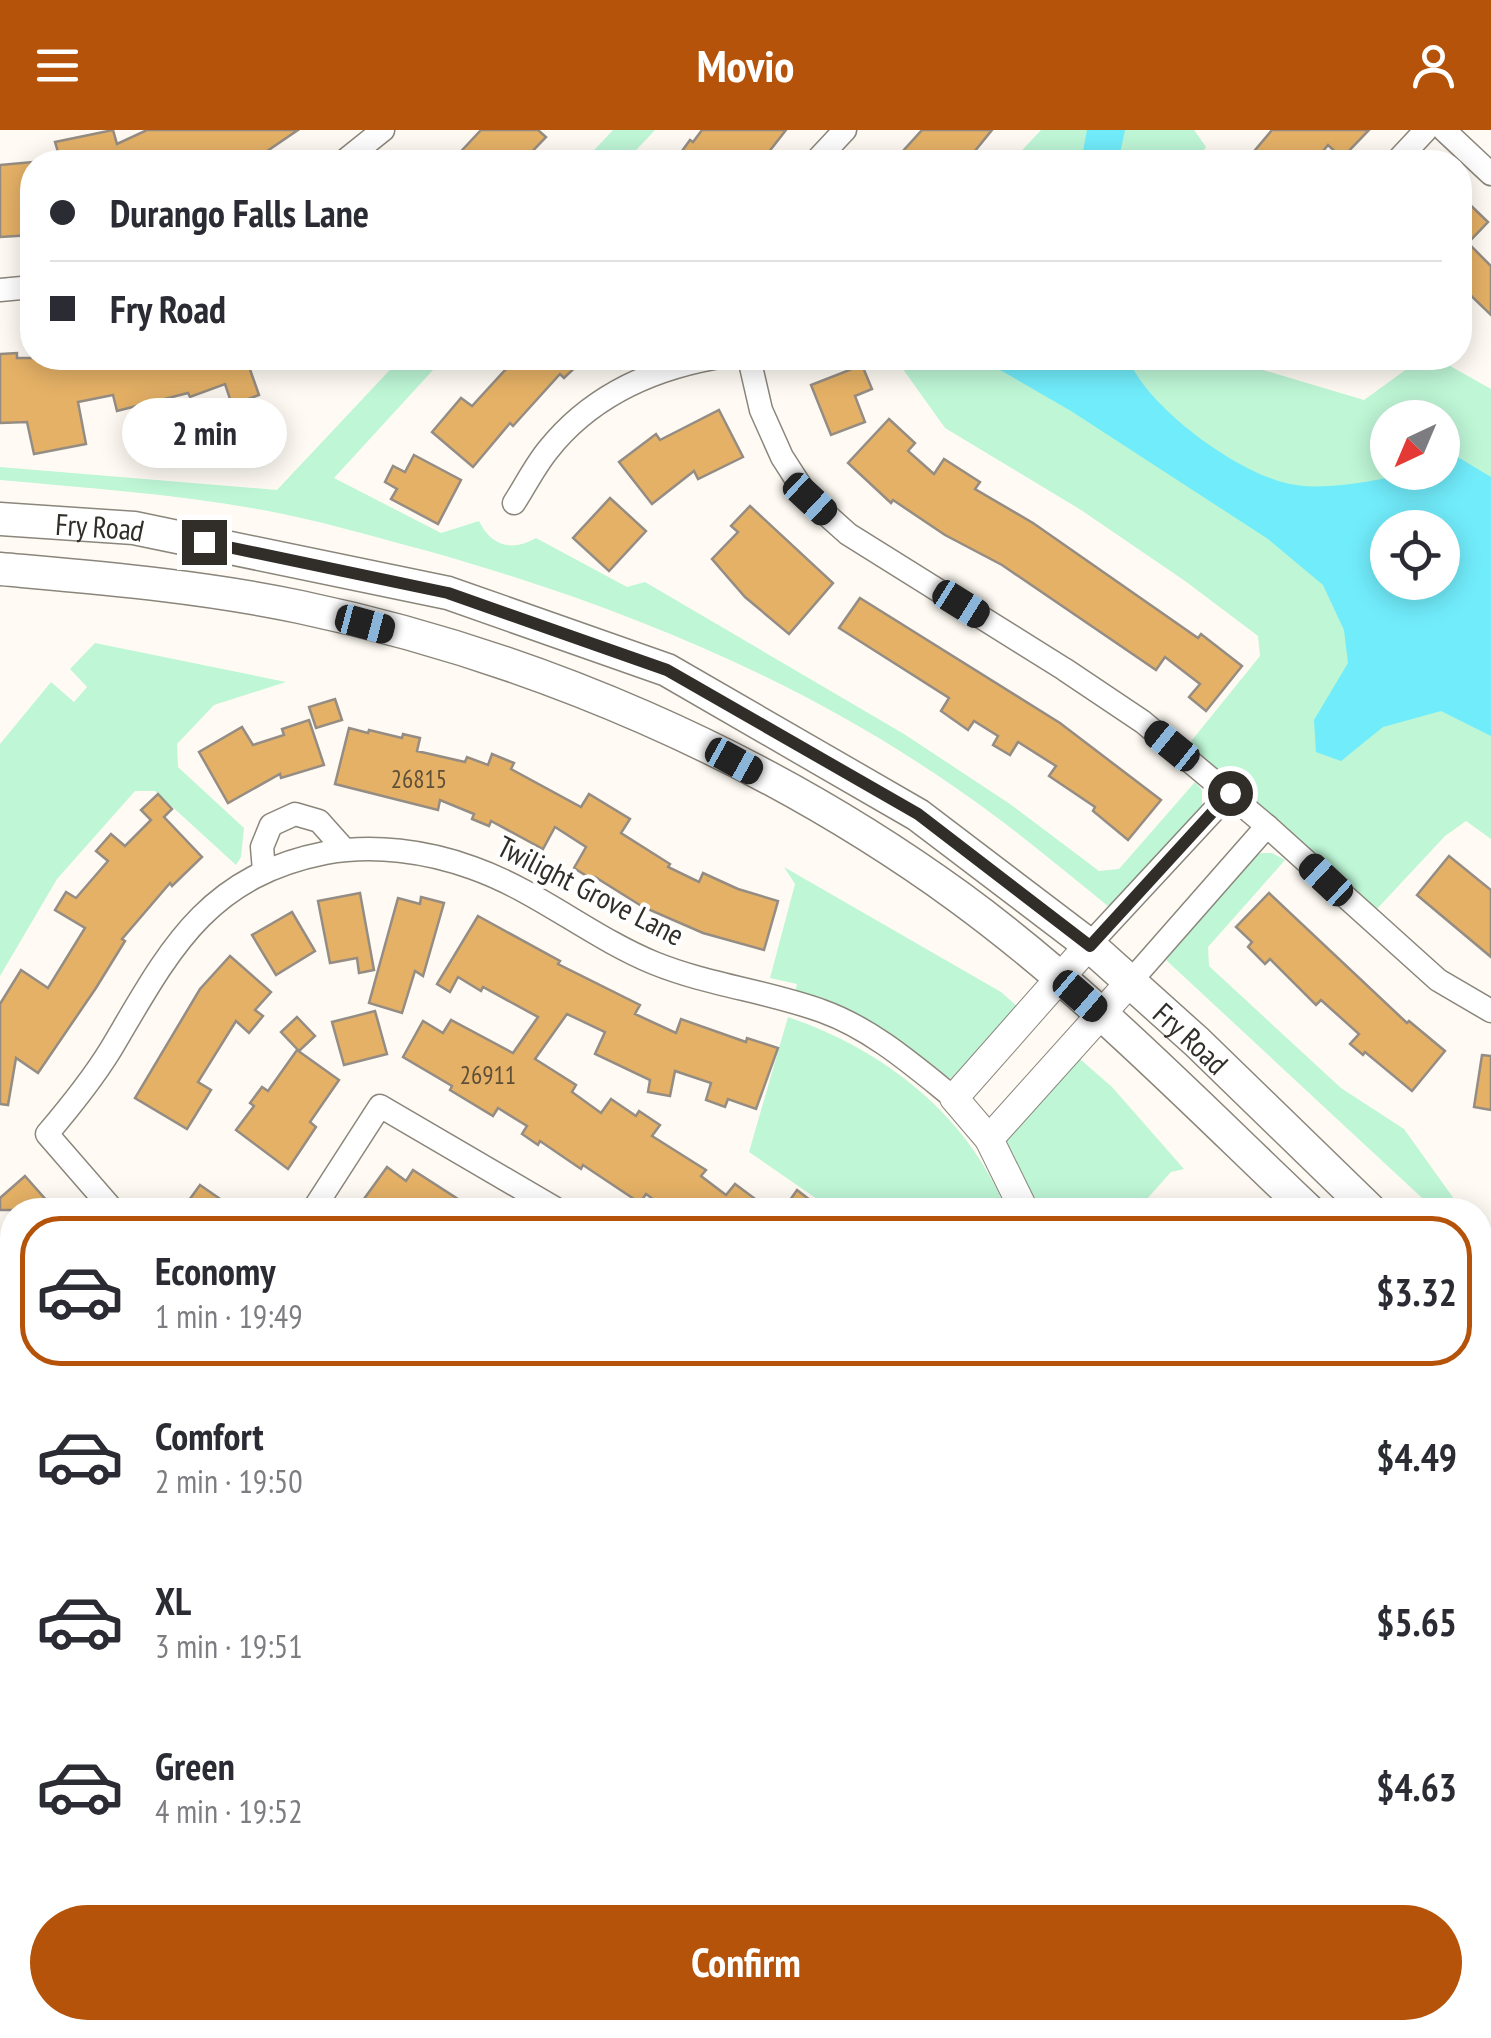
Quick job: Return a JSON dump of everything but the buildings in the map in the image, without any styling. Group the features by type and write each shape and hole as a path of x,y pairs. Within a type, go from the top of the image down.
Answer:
{"main road":[{"name":"Fry Road","path":"0,519 134,528 448,593 667,670 918,814 1090,946 1357,1198"},
{"name":"Fry Road","path":"0,569 129,581 299,607 463,649 585,692 734,761 864,833 961,898 1101,1014 1295,1198"}],"street":[{"path":"358,150 383,130"},
{"path":"826,150 845,130"},
{"path":"1407,150 1426,130"},
{"path":"1444,130 1465,150"},
{"path":"1472,156 1491,174"},
{"path":"514,503 548,450 594,406 621,387 662,370"},
{"path":"751,370 760,410 782,457 810,499 848,534 1127,712 1230,793 1438,980 1491,1012"},
{"path":"954,1098 1230,793"},
{"path":"264,870 262,847 271,825 295,814 320,821 344,849"},
{"path":"990,1139 1268,826"},
{"name":"Twilight Grove Lane","path":"103,1198 47,1134 80,1095 148,982 183,935 220,898 264,870 344,849 415,851 473,867 531,893 652,962 823,1011 888,1045 954,1098 990,1139 1018,1198"},
{"path":"321,1198 380,1106 537,1198"}],"green space":[{"path":"613,130 655,130 636,150 594,150"},
{"path":"1041,130 1194,130 1206,147 1204,150 1022,150"},
{"path":"390,370 433,370 334,478 441,533 479,521 490,536 503,544 519,545 536,538 627,587 645,582 904,734 1010,804 1099,871 1119,869 1195,782 1202,790 1202,806 1114,911 994,816 892,746 764,676 631,618 424,550 283,514 164,496 0,480 0,467 277,490"},
{"path":"904,370 1263,370 1364,400 1405,370 1457,370 1491,389 1491,839 1466,821 1445,836 1375,911 1188,745 1260,656 1258,636 1081,510 945,428"},
{"path":"95,643 286,682 214,705 177,744 178,767 244,828 241,857 236,865 155,791 135,791 57,879 0,976 0,744 51,682 74,702 87,687 70,669"},
{"path":"1272,853 1285,860 1208,947 1209,966 1341,1088 1404,1129 1453,1198 1422,1198 1166,960 1253,858"},
{"path":"784,867 1001,992 1025,1013 952,1079 795,993 797,984 770,978 795,884"},
{"path":"788,1017 857,1048 918,1090 969,1144 1000,1198 816,1198 749,1152"},
{"path":"1080,1059 1112,1087 1184,1169 1171,1172 1148,1198 1029,1198 1005,1141"}],"water":[{"path":"1087,130 1125,130 1121,150 1083,150"},
{"path":"1000,370 1134,370 1155,398 1199,438 1250,469 1296,485 1333,486 1370,481 1370,490 1460,490 1460,458 1491,477 1491,736 1441,711 1383,727 1341,761 1316,752 1314,720 1348,663 1344,630 1323,585 1268,539 1071,411"}],"route":[{"path":"204,542 448,593 667,670 918,814 1090,946 1230,793"}]}
